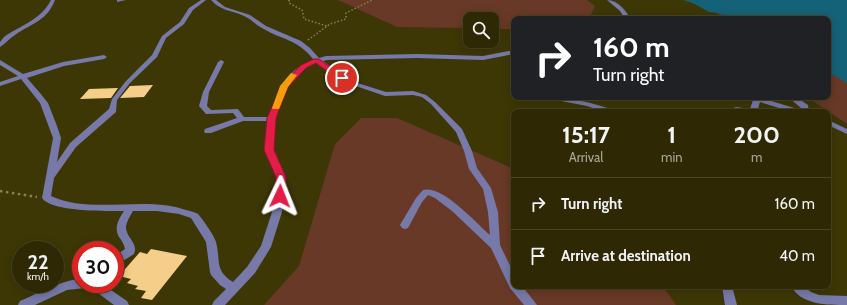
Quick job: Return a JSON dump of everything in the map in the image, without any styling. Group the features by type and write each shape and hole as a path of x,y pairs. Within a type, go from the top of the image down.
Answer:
{"street":[{"path":"0,45 13,33 35,22 47,12 53,0"},
{"path":"48,180 73,144 112,110 114,100 128,82 155,56 164,37 182,23 191,9 204,0"},
{"path":"213,0 223,8 248,16 256,23 302,44 317,60 349,82 385,94 413,93 424,96 439,109 459,131 468,151 473,168 487,188 493,212 495,245 511,277"},
{"path":"609,0 622,10 626,16"},
{"path":"256,23 272,24"},
{"path":"218,305 251,270 266,247 278,212 281,177 269,150 272,118 284,86 304,66 317,60 346,56 483,58 511,53"},
{"path":"0,84 63,64 104,57"},
{"path":"0,62 23,77 44,103 56,138 46,198 57,203 92,208 131,207 180,211 194,216 211,240 215,272 224,282 234,289"},
{"path":"221,62 206,92 203,106 209,112 235,111 242,119"},
{"path":"567,100 589,104 603,109"},
{"path":"760,100 789,109"},
{"path":"796,100 802,103 805,109"},
{"path":"208,131 242,119 272,118"},
{"path":"831,123 846,129"},
{"path":"405,225 419,200 426,192 430,192 448,203 478,232 495,245"},
{"path":"124,255 130,251 130,245 122,233 121,227 131,207"},
{"path":"24,305 72,283"},
{"path":"68,286 78,284 93,285 123,305"},
{"path":"518,289 531,305"},
{"path":"728,289 731,305"},
{"path":"799,289 805,295 827,304 847,301"}],"path":[{"path":"288,0 289,3 302,10 304,20 327,26"},
{"path":"302,44 327,26 346,19 346,13 372,0"},
{"path":"0,192 46,198"}],"shaded area":[{"path":"338,0 587,0 595,6 590,16 511,16 511,29 499,29 499,12 463,12 463,28 397,27"},
{"path":"685,0 847,0 847,124 831,113 831,109 825,109 811,100 831,100 831,16 723,16"},
{"path":"361,118 397,118 511,168 511,289 665,289 676,305 264,305 299,266 335,144"}],"water":[{"path":"683,0 847,0 847,83 831,74 831,16 726,16 709,12 693,3"}],"building":[{"path":"153,85 144,97 120,98 130,86"},
{"path":"118,88 111,98 80,99 89,89"},
{"path":"151,249 187,256 152,300 141,298 146,291 135,289 138,286 127,283 131,279 124,277 124,270 140,252 147,254"}],"slow traffic":[{"path":"276,108 284,86 294,75"}],"route":[{"path":"280,196 281,177 269,150 272,118 284,86 294,74 304,66 317,60 342,78"}]}
